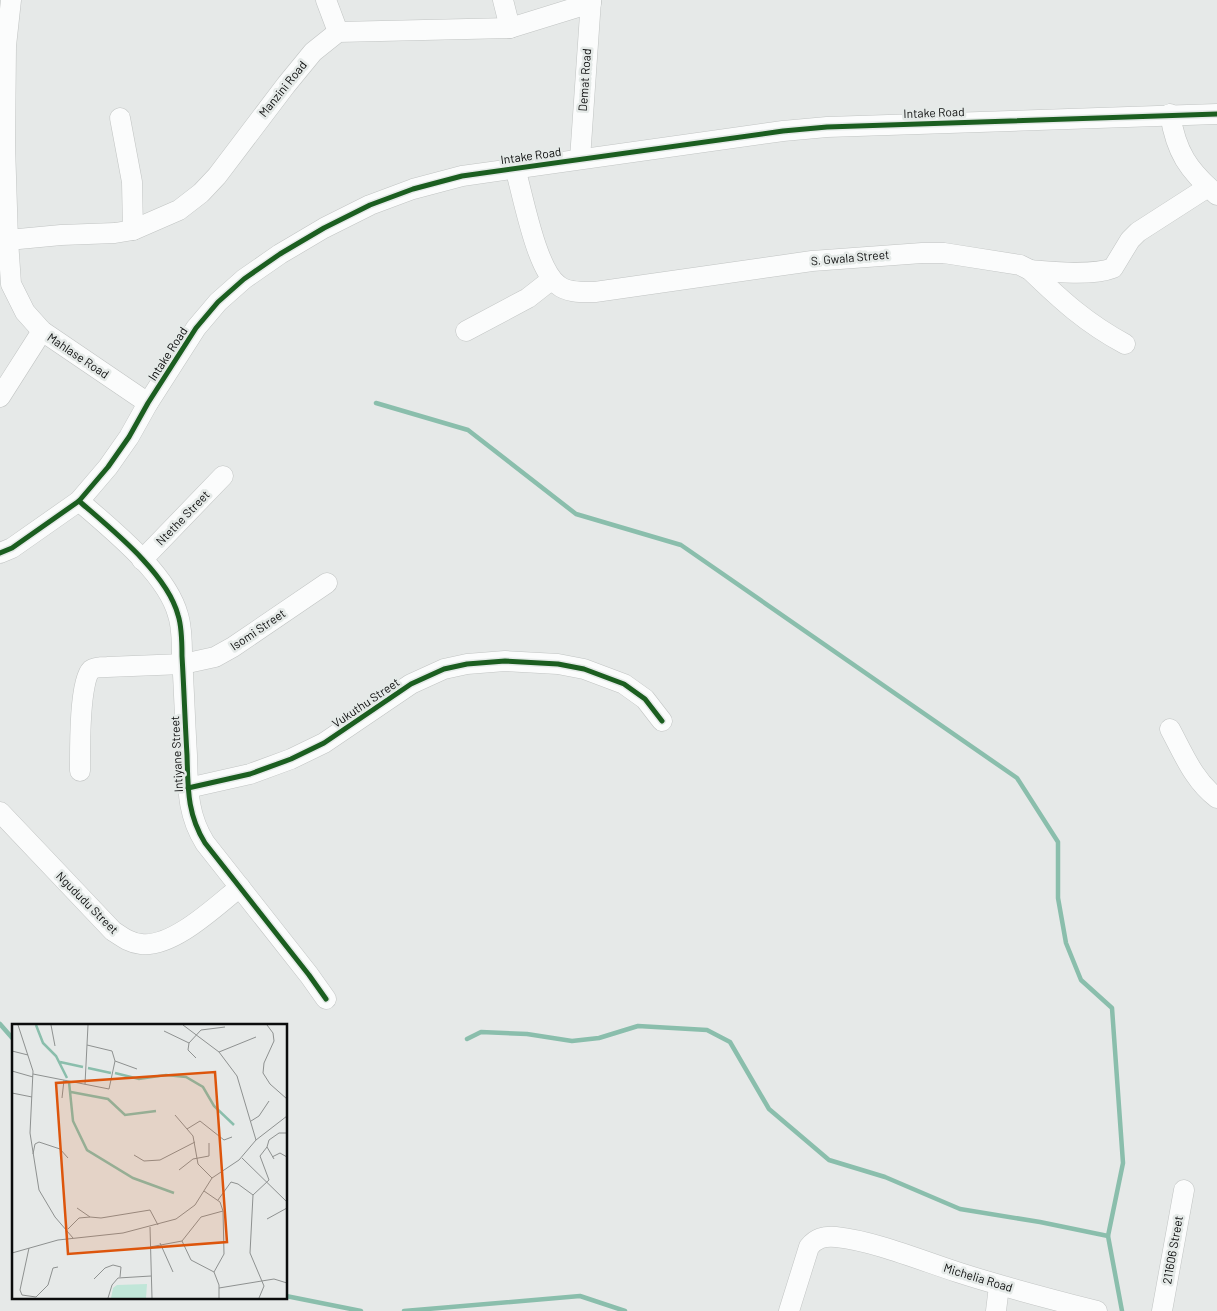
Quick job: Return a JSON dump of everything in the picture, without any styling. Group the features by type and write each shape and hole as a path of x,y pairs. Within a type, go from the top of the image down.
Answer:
{"street":[{"name":"Mahlase Road","path":"11,0 6,46 5,145 11,284 25,312 42,331 148,403"},
{"path":"326,0 338,32 510,28 591,1"},
{"path":"503,0 510,28"},
{"name":"Demat Road","path":"580,159 591,1"},
{"name":"Manzini Road","path":"8,240 60,235 115,233 132,230 179,210 201,193 217,176 286,84 313,52 338,32"},
{"path":"1030,270 1054,272 1098,271 1113,268 1130,240 1138,232 1213,191 1190,167 1179,150 1173,136 1170,114"},
{"name":"Intake Road","path":"0,553 12,548 80,501 108,467 129,437 148,403 196,328 218,302 244,279 280,254 324,228 370,205 413,189 462,176 784,131 827,127 1170,114 1217,114"},
{"path":"120,118 132,182 132,230"},
{"path":"466,331 528,298 551,280 544,270 537,251 515,168"},
{"name":"S. Gwala Street","path":"551,280 559,287 567,290 595,292 812,260 922,252 944,253 1020,265 1030,270 1080,316 1099,330 1125,344"},
{"path":"0,397 42,331"},
{"name":"Ntethe Street","path":"142,560 224,476"},
{"name":"Intiyane Street","path":"80,501 142,560 171,597 179,615 190,810 199,833 326,999"},
{"name":"Isomi Street","path":"183,664 221,654 327,583"},
{"name":"Vukuthu Street","path":"188,788 250,774 292,759 324,743 411,684 444,669 467,664 504,661 558,664 584,669 624,684 645,699 662,721"},
{"path":"80,772 80,731 86,680 91,670 107,667 183,664"},
{"path":"1170,729 1195,775 1209,792 1217,798"},
{"name":"Ngududu Street","path":"0,812 113,932 126,940 141,944 156,944 172,937 193,924 240,887"},
{"name":"211606 Street","path":"1162,1311 1184,1190"},
{"name":"Michelia Road","path":"789,1311 808,1247 820,1237 834,1236 860,1241 998,1286 1097,1311"},
{"path":"996,1311 998,1286"}],"waterway":[{"path":"376,403 468,430 576,514 681,545 1017,778 1058,842 1058,898 1066,943 1081,980 1112,1008 1123,1163 1108,1236 1122,1311"},
{"path":"0,1024 12,1038"},
{"path":"467,1039 481,1032 527,1034 572,1041 599,1038 638,1026 707,1030 730,1042 769,1109 829,1160 885,1177 960,1209 1040,1222 1108,1236"},
{"path":"288,1296 361,1311"},
{"path":"404,1311 580,1296 625,1311"}],"cycle path":[{"path":"0,553 12,548 79,501 108,467 129,437 148,403 196,328 218,302 244,279 280,254 324,228 370,205 413,189 462,176 783,131 827,127 1217,114"},
{"path":"79,501 136,553 162,583 172,599 181,630 188,790 195,822 205,843 326,999"},
{"path":"188,788 250,774 291,759 324,743 411,684 444,669 467,664 505,661 558,664 584,669 624,684 645,699 662,721"}]}
